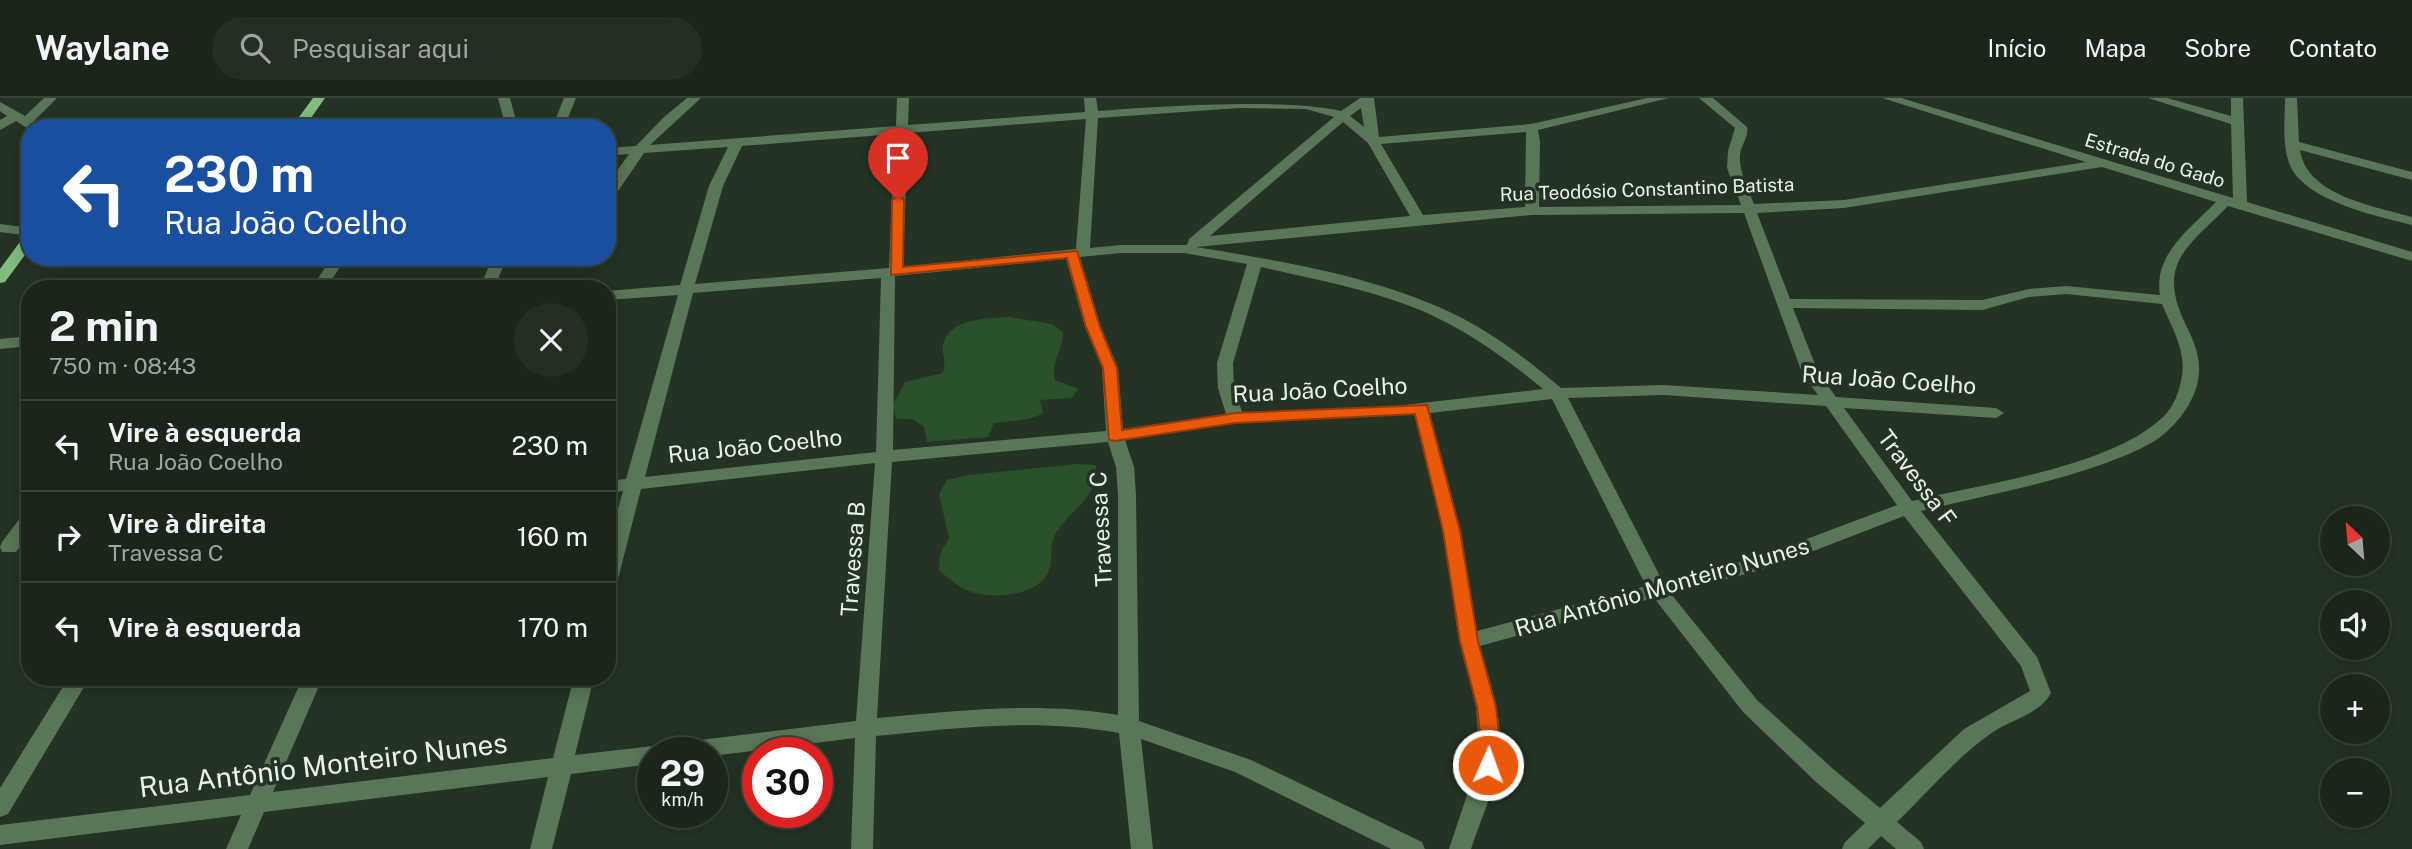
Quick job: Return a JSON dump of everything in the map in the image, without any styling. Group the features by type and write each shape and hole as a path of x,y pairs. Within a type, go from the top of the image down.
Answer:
{"main road":[{"path":"304,119 319,98"},
{"path":"0,279 21,251"}],"street":[{"path":"29,119 51,98"},
{"path":"504,98 510,119"},
{"path":"562,119 570,98"},
{"path":"616,181 626,163 638,150 695,98"},
{"name":"Travessa B","path":"862,849 866,729 903,98"},
{"name":"Travessa C","path":"1090,98 1092,117 1077,253 1093,327 1110,368 1115,436 1125,467 1129,726 1142,849"},
{"path":"1189,245 1367,98 1373,141"},
{"path":"1373,141 1531,128 1663,98"},
{"name":"Travessa F","path":"1705,98 1741,127 1742,132 1734,151 1734,168 1810,373 1908,508 2031,663 2041,693 2034,701 1994,720 1972,735 1879,822"},
{"name":"Estrada do Gado","path":"1888,98 2412,257"},
{"path":"2154,98 2238,122"},
{"path":"2232,204 2238,122 2237,98"},
{"path":"2291,98 2292,144 2299,170 2314,183 2358,205 2412,221"},
{"path":"616,151 736,144 900,128 1092,117 1226,101 1296,106 1342,116 1373,141 1418,219"},
{"path":"0,106 21,119"},
{"path":"0,126 21,123"},
{"path":"1531,128 1534,142 1532,211"},
{"path":"616,547 706,217 716,186 736,144"},
{"path":"2292,144 2412,176"},
{"name":"Rua Teodósio Constantino Batista","path":"616,295 1189,245 1418,219 1532,211 1747,209 1853,203 2099,164"},
{"name":"Rua Antônio Monteiro Nunes","path":"1469,641 1780,557 1908,508 1969,495 2090,461 2144,440 2158,431 2179,407 2191,377 2192,364 2169,300 2166,274 2173,257 2232,204"},
{"path":"0,228 21,231"},
{"path":"1189,245 1357,285 1454,320 1516,358 1558,393 1658,590 1750,706 1879,822 1913,849"},
{"path":"1236,418 1226,388 1225,363 1255,261"},
{"path":"1784,303 1982,305 2029,293 2066,290 2169,300"},
{"path":"0,344 21,342"},
{"name":"Rua João Coelho","path":"616,486 884,456 1115,436 1236,418 1387,412 1558,393 1664,390 1996,412"},
{"path":"1421,408 1452,531 1469,641 1486,707 1489,733 1488,765 1460,849"},
{"path":"4,547 21,528"},
{"path":"0,807 74,686"},
{"path":"237,849 309,686"},
{"path":"541,849 582,686"},
{"path":"728,746 981,718 1046,716 1090,719 1129,726 1243,766 1413,849"},
{"name":"Rua Antônio Monteiro Nunes","path":"0,835 637,757"},
{"path":"1853,849 1879,822"}],"green space":[{"path":"1009,317 1052,324 1063,332 1054,373 1055,380 1078,389 1072,398 1040,400 1043,413 1026,419 994,423 988,437 927,442 924,427 913,419 897,419 892,407 905,382 943,373 943,345 949,333 972,321"},
{"path":"1076,464 1096,465 1093,486 1084,501 1057,531 1052,545 1050,568 1038,584 1018,593 984,595 960,587 939,570 940,554 949,538 939,494 947,480 968,475"}],"route":[{"path":"898,200 896,272 1072,253 1093,327 1110,368 1115,436 1236,418 1387,412 1421,408 1452,531 1469,641 1486,707 1489,733 1488,765"}]}
